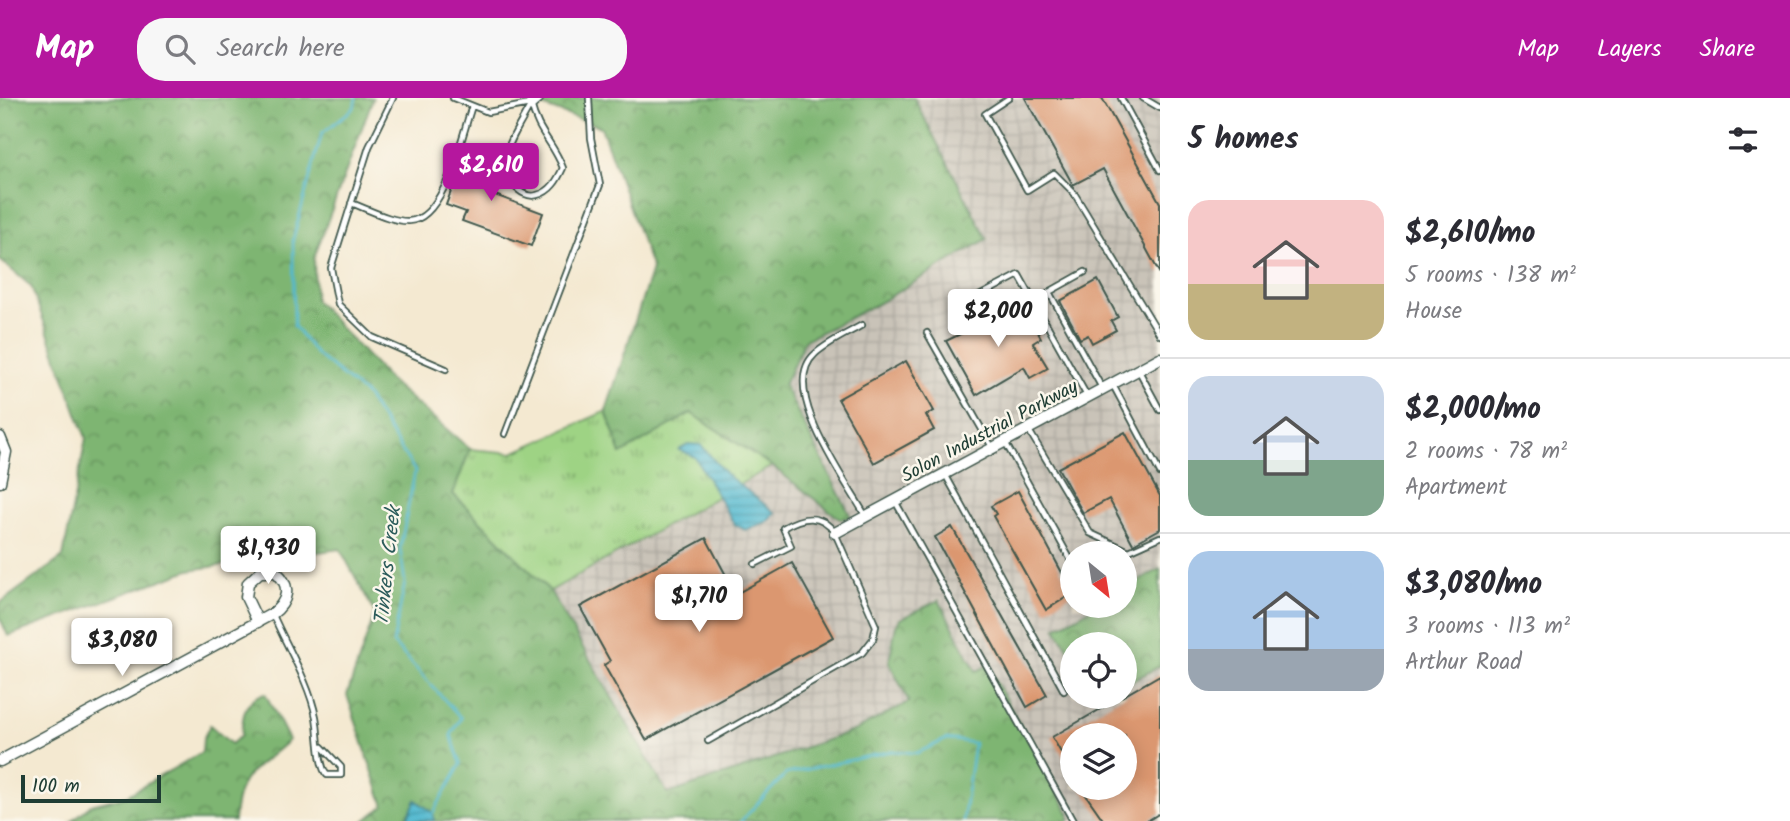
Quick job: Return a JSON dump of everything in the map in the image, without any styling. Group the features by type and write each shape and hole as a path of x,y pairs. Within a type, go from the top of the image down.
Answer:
{"street":[{"name":"Solon Industrial Parkway","path":"835,533 1160,358"},
{"path":"0,437 6,452 0,482"},
{"path":"0,761 258,622 272,614 283,606 286,584 276,572 260,572 253,576 246,590 258,622"}],"lane":[{"path":"393,98 369,148 331,268 338,304 372,337 446,369"},
{"path":"453,98 488,112 535,101"},
{"path":"505,434 600,185 591,138 589,98"},
{"path":"1009,98 985,114 1027,190 1054,173 1074,193 1160,335"},
{"path":"1121,98 1160,170"},
{"path":"1143,98 1160,108"},
{"path":"535,101 537,126 557,152 563,168 555,185 537,195 524,194 509,180 505,160 535,101"},
{"path":"351,203 408,222 422,218 436,206 445,186 472,106"},
{"path":"1085,272 1049,292 1102,389"},
{"path":"977,297 1019,275 1088,397"},
{"path":"862,325 814,354 803,388 807,410 866,516"},
{"path":"927,332 992,448"},
{"path":"1138,370 1160,410"},
{"path":"1112,384 1160,473"},
{"path":"1028,429 1090,533 1129,551 1160,537"},
{"path":"1005,442 1060,541"},
{"path":"944,474 1060,684"},
{"path":"895,500 1073,821"},
{"path":"708,741 862,653 873,639 876,626 835,533 827,522 816,518 797,520 783,528 791,546 755,564"},
{"path":"272,614 314,709 324,772 332,777 341,775 341,767 322,747"}],"shaded area":[{"path":"914,98 1160,98 1160,821 1069,821 1069,813 909,702 856,730 668,794 550,591 772,466 839,519 850,517 784,385 806,340 986,239"}],"green space":[{"path":"0,98 373,98 314,258 315,300 390,381 470,449 453,494 550,591 668,794 856,730 909,702 889,662 896,625 900,619 939,600 976,671 987,666 1069,813 1069,821 434,821 433,813 416,800 406,821 364,821 384,806 347,695 375,613 340,549 189,570 8,636 0,618 0,603 63,557 86,438 31,286 0,260"},
{"path":"520,98 914,98 987,239 877,304 805,340 784,385 851,517 840,519 772,466 691,413 621,454 606,411 652,269 601,127"},
{"path":"606,411 621,454 691,413 772,466 550,591 453,494 470,449 513,453"},
{"path":"1160,569 1160,666 1137,678 1137,632 1060,632 1060,635 1056,628 1074,618 1138,618 1138,582"},
{"path":"265,693 289,740 250,773 239,792 234,821 72,821 91,805 126,796 202,752 203,739 210,725 231,744 241,736 248,704"}],"water":[{"path":"688,444 701,445 726,474 776,513 767,522 745,530 734,524 695,457 679,450"},
{"path":"416,800 433,813 434,821 406,821"}],"building":[{"path":"1025,98 1102,98 1160,203 1160,274 1103,169 1073,185"},
{"path":"466,151 494,162 487,182 496,183 495,195 543,213 531,246 462,221 466,212 446,205"},
{"path":"1098,280 1118,317 1111,321 1116,330 1092,343 1088,335 1080,339 1060,301"},
{"path":"1023,303 1041,338 1033,343 1048,368 1030,378 1024,367 976,395 946,341"},
{"path":"906,361 934,411 926,415 934,430 874,463 838,399"},
{"path":"1125,432 1160,496 1160,529 1138,541 1131,541 1109,499 1083,513 1058,468"},
{"path":"1018,491 1060,569 1060,601 1046,610 993,516 996,514 991,506"},
{"path":"952,527 1047,695 1027,707 935,537"},
{"path":"706,538 736,594 792,563 833,637 646,740 604,665 610,661 580,607"},
{"path":"1160,675 1160,813 1147,821 1104,821 1089,800 1137,800 1137,723 1076,723 1101,709 1137,709 1137,688"},
{"path":"1060,732 1060,751 1052,737"}],"waterway":[{"name":"Tinkers Creek","path":"356,98 354,108 322,133 293,239 294,326 317,355 366,395 415,471 400,549 405,582 393,643 461,718 451,735 461,764 433,813"},
{"name":"Tinkers Creek","path":"741,821 786,774 892,751 917,753 947,739 974,743 963,821"}]}
